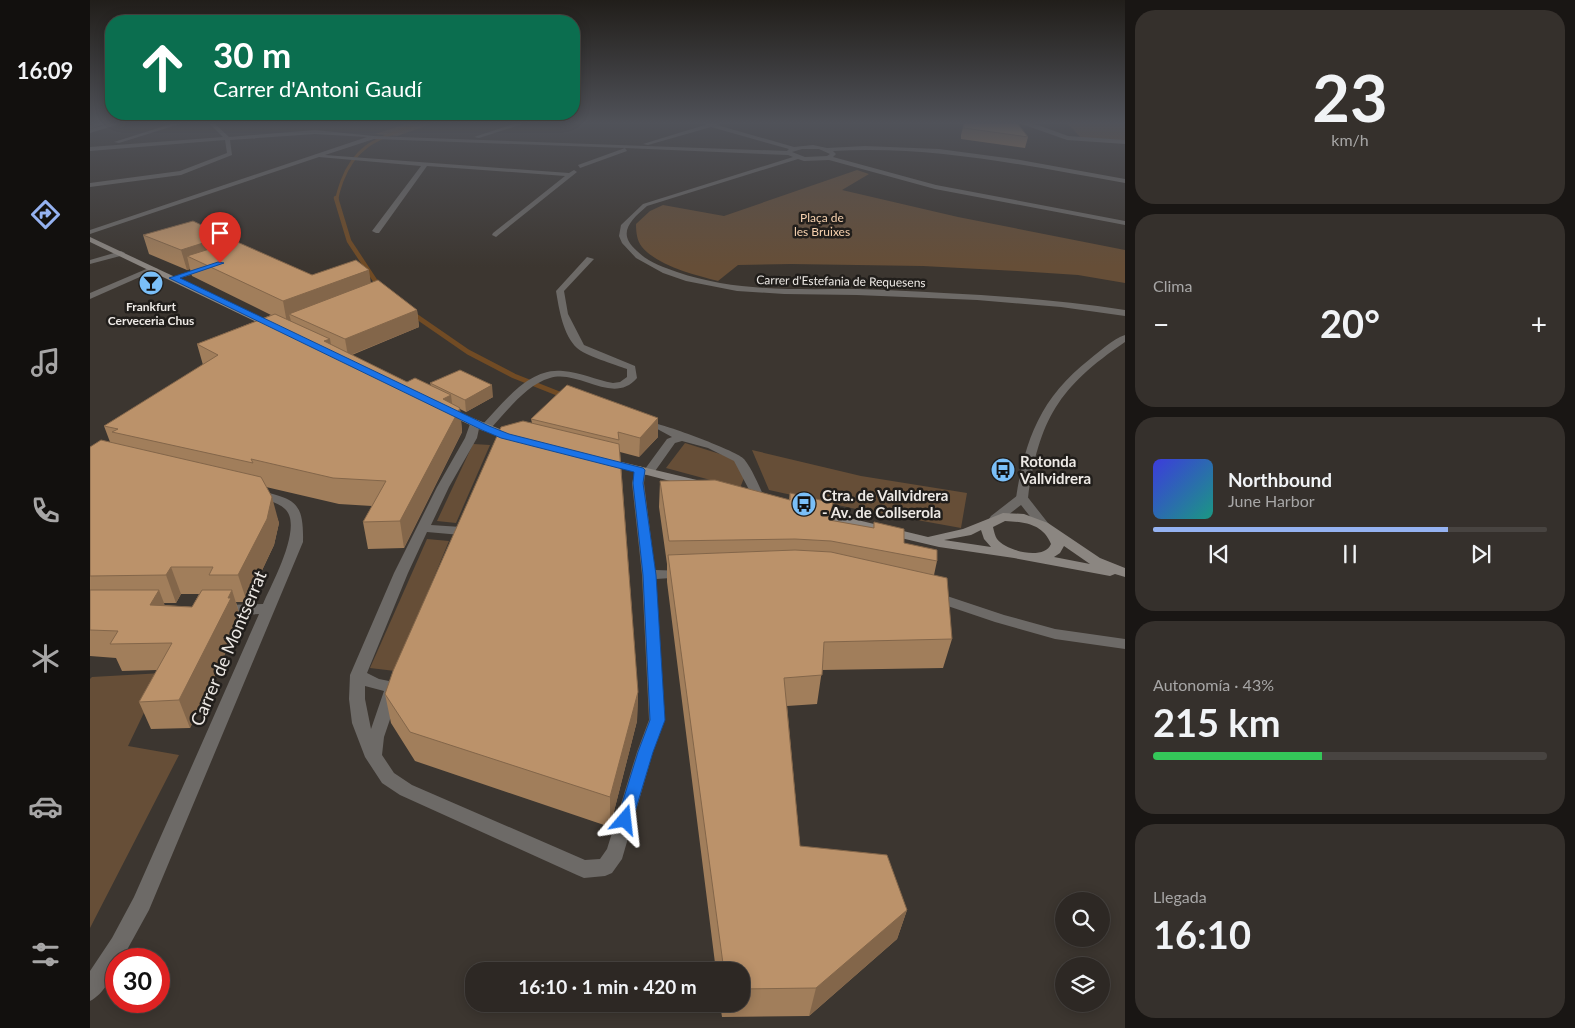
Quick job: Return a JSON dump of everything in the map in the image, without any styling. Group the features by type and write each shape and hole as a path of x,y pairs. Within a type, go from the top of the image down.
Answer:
{"main road":[{"path":"90,239 280,330"},
{"path":"437,406 480,426 501,442 523,441"},
{"path":"597,459 704,486"},
{"path":"741,495 776,504"},
{"path":"807,512 913,538 1125,574"},
{"path":"913,538 950,536 966,532 992,521 1013,516 1030,520 1048,529 1095,561 1125,574"},
{"path":"992,521 986,527 990,539 1004,550 1019,556 1045,556 1057,549 1058,544 1048,529"}],"street":[{"path":"90,185 185,171"},
{"path":"90,232 272,171"},
{"path":"376,231 421,171"},
{"path":"512,171 570,175"},
{"path":"496,235 574,171"},
{"name":"Carrer d'Estefania de Requesens","path":"756,171 645,205 626,220 622,235 625,243 654,266 680,276 714,285 753,291 916,293 1042,301 1125,313"},
{"path":"883,171 935,187 1125,223"},
{"path":"1060,171 1125,181"},
{"path":"90,262 120,253"},
{"path":"590,259 560,291 564,314 573,336 581,347 632,368 632,378 624,385 610,385 576,374 556,374 539,378 480,426 471,438 443,487 401,573 358,675 357,699 360,723 374,757 388,778 406,790 584,869 605,866 615,853 645,752 657,720 649,575 638,483 644,471 671,441 682,437"},
{"path":"173,278 218,264"},
{"path":"90,296 154,270"},
{"path":"269,335 280,330"},
{"path":"992,521 1022,498 1025,468 1040,421 1053,399 1080,370 1125,338"},
{"path":"655,425 682,437 712,446 739,459 760,500"},
{"name":"Carrer de Montserrat","path":"90,990 119,945 142,902 296,542 297,520 291,507 285,502 242,491"},
{"path":"1022,498 1048,529"},
{"path":"424,528 463,526 452,548"},
{"path":"649,575 696,574"},
{"path":"922,594 1055,634 1125,644"},
{"path":"204,610 267,610"},
{"path":"358,675 376,684 395,683 376,738 374,757"}],"green space":[{"name":"Plaça de les Bruixes","path":"854,171 860,171 869,174 842,190 958,217 1125,250 1125,283 1078,275 1017,271 923,266 791,264 738,265 718,281 667,265 649,254 640,245 638,239 636,224 650,211 663,205 724,216"},
{"path":"685,443 736,459 746,473 740,488 666,468"},
{"path":"473,444 490,445 456,523 437,521"},
{"path":"752,450 861,476 967,493 961,528 856,509 769,490"},
{"path":"427,539 449,541 395,671 370,668"},
{"path":"163,673 128,746 179,755 90,928 90,679 92,677"}],"building":[{"path":"193,221 225,236 181,250 143,235"},
{"path":"235,241 312,275 356,260 369,270 283,301 187,256"},
{"path":"378,280 417,310 345,339 289,314"},
{"path":"275,314 330,339 324,341 407,382 415,378 451,395 443,399 460,408 400,521 363,522 386,481 333,478 251,459 253,463 112,432 118,429 104,426 218,355 197,344"},
{"path":"460,370 492,385 465,400 430,383"},
{"path":"567,385 658,418 640,438 618,432 619,440 531,419"},
{"path":"523,421 619,444 638,692 610,797 410,732 385,694 393,671 501,427"},
{"path":"101,440 261,477 272,497 267,519 238,575 209,575 213,567 171,567 166,575 90,576 90,447"},
{"path":"715,480 790,500 790,493 833,503 829,520 874,528 874,522 904,529 904,543 937,550 937,561 831,541 795,539 669,541 660,481"},
{"path":"795,550 831,552 947,578 952,639 824,642 822,675 784,678 800,846 887,855 907,910 816,988 750,989 750,962 723,962 668,555"},
{"path":"90,590 159,590 150,605 192,607 202,590 232,590 228,598 231,598 179,700 139,702 172,643 110,644 118,631 90,630"}],"waterway":[{"path":"337,200 347,171"},
{"path":"336,198 349,241 380,288"},
{"path":"410,312 468,352 514,376 567,397"}],"place":[{"name":"Frankfurt Cerveceria Chus","path":"151,283"},
{"name":"Rotonda Vallvidrera","path":"1003,470"},
{"name":"Ctra. de Vallvidrera - Av. de Collserola","path":"804,504"}],"route":[{"path":"220,263 173,278 485,428 505,436 640,470 638,483 649,575 657,720 645,752 625,820"}]}
